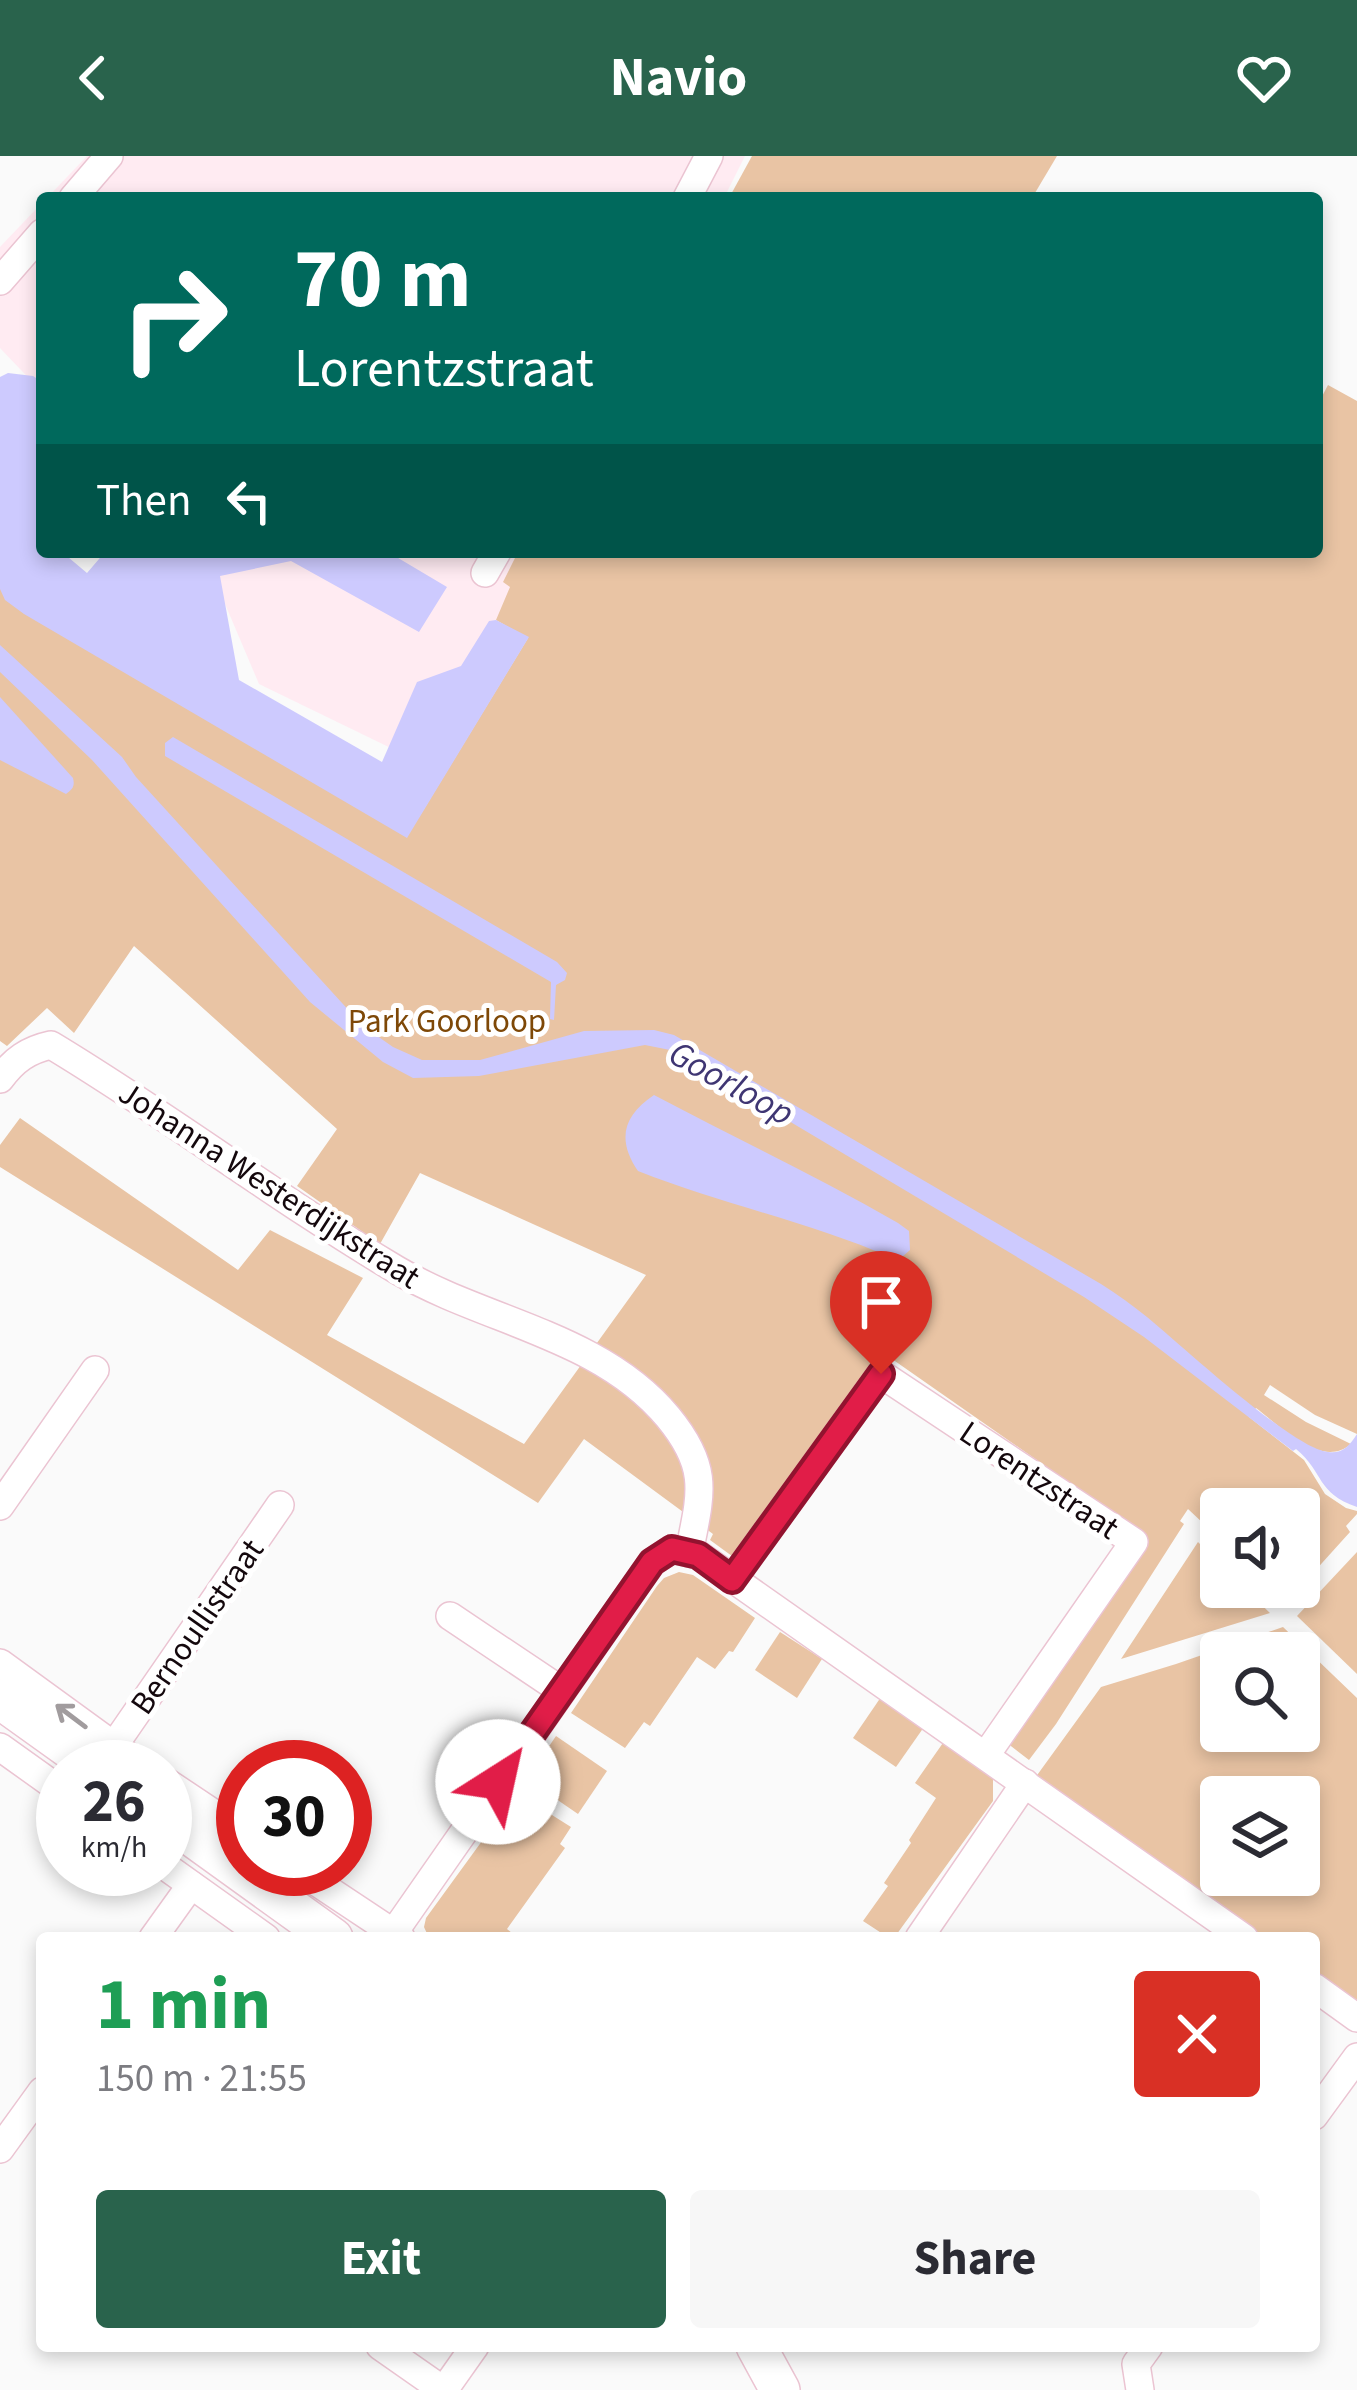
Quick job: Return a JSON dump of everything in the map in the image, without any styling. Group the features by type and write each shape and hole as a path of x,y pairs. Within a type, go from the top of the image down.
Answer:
{"main road":[{"path":"0,1699 74,1740"},
{"path":"192,1836 325,1932"},
{"path":"759,2352 779,2390"}],"street":[{"path":"78,192 110,156"},
{"path":"690,192 709,156"},
{"path":"0,281 36,240"},
{"name":"Johanna Westerdijkstraat","path":"0,1079 11,1064 33,1049 51,1045 400,1272 600,1359 644,1392 689,1447 700,1482 681,1551"},
{"path":"0,1507 95,1370"},
{"name":"Lorentzstraat","path":"732,1580 881,1374 1134,1542 986,1756"},
{"name":"Bernoullistraat","path":"116,1740 280,1505"},
{"path":"398,1932 652,1562 681,1551 698,1555 1236,1932"},
{"path":"451,1616 562,1691"},
{"path":"0,1663 85,1740"},
{"path":"0,1747 36,1773"},
{"path":"923,1932 1025,1783"},
{"path":"192,1886 258,1932"},
{"path":"157,1932 183,1896"},
{"path":"336,1896 389,1932"},
{"path":"1320,1992 1357,2018"},
{"path":"1320,2108 1357,2057"},
{"path":"0,2149 36,2106"},
{"path":"389,2352 443,2390 471,2352"},
{"path":"1140,2390 1136,2364 1145,2352"}],"shaded area":[{"path":"87,156 745,156 727,192 53,192"},
{"path":"36,209 36,386 0,348 0,247"},
{"path":"206,558 551,558 519,627 401,753 259,684"}],"green space":[{"path":"752,156 1057,156 1036,192 732,192"},
{"name":"Park Goorloop","path":"1328,385 1357,401 1357,1434 1315,1415 1270,1385 1264,1395 1351,1444 1339,1451 1314,1449 1256,1408 1249,1417 1304,1460 1325,1494 1357,1514 1346,1526 1350,1532 1320,1565 1320,1488 1200,1488 1200,1520 1188,1509 1180,1521 1184,1524 1029,1760 1007,1743 1137,1530 892,1359 876,1364 736,1559 710,1540 713,1534 584,1439 538,1503 0,1167 0,1145 20,1118 238,1270 270,1230 363,1278 327,1335 524,1444 646,1275 420,1173 380,1244 297,1186 337,1129 134,946 74,1033 47,1008 7,1046 0,1041 0,546 419,817 528,638 496,620 510,587 503,582 515,558 1323,558 1323,395"},
{"path":"1198,1542 1200,1608 1265,1608 1270,1613 1200,1632 1121,1659"},
{"path":"1357,1552 1357,1674 1320,1638 1320,1632 1314,1632 1297,1616 1304,1608 1320,1608 1320,1591"},
{"path":"679,1572 693,1575 755,1618 733,1652 715,1669 697,1657 650,1726 644,1722 625,1748 571,1713 657,1586"},
{"path":"780,1632 822,1659 797,1698 755,1670"},
{"path":"1200,1656 1200,1752 1320,1752 1320,1662 1357,1698 1357,2002 1320,1976 1320,1932 1256,1932 1205,1896 1320,1896 1320,1776 1200,1776 1200,1893 1035,1778 1101,1687"},
{"path":"881,1697 924,1727 896,1767 853,1738"},
{"path":"556,1736 607,1771 578,1814 527,1779"},
{"path":"945,1740 993,1774 993,1801 898,1932 880,1932 863,1921 888,1886 884,1883 936,1798 915,1783"},
{"path":"517,1793 571,1827 560,1844 565,1848 507,1929 511,1932 426,1932 426,1918"}],"water":[{"path":"8,373 36,378 36,558 69,558 87,573 100,558 398,558 447,587 419,632 291,561 220,576 239,680 382,762 417,682 461,666 489,621 529,637 407,838 5,600 0,589 0,377"},
{"name":"Goorloop","path":"0,645 122,757 363,1026 393,1047 422,1060 480,1060 584,1031 654,1030 674,1035 1107,1288 1264,1415 1312,1446 1338,1452 1357,1434 1357,1507 1327,1489 1296,1449 1084,1297 670,1050 645,1045 479,1076 413,1078 383,1062 310,1002 92,760 0,672"},
{"path":"0,697 73,778 73,787 66,794 0,760"},
{"path":"173,737 557,962 567,973 556,985 554,1020 550,1019 551,982 165,756 165,743"},
{"path":"654,1095 898,1223 909,1231 910,1250 892,1258 638,1171 627,1148 626,1128"}],"route":[{"path":"498,1782 652,1562 672,1549 698,1555 732,1580 881,1374"}]}
